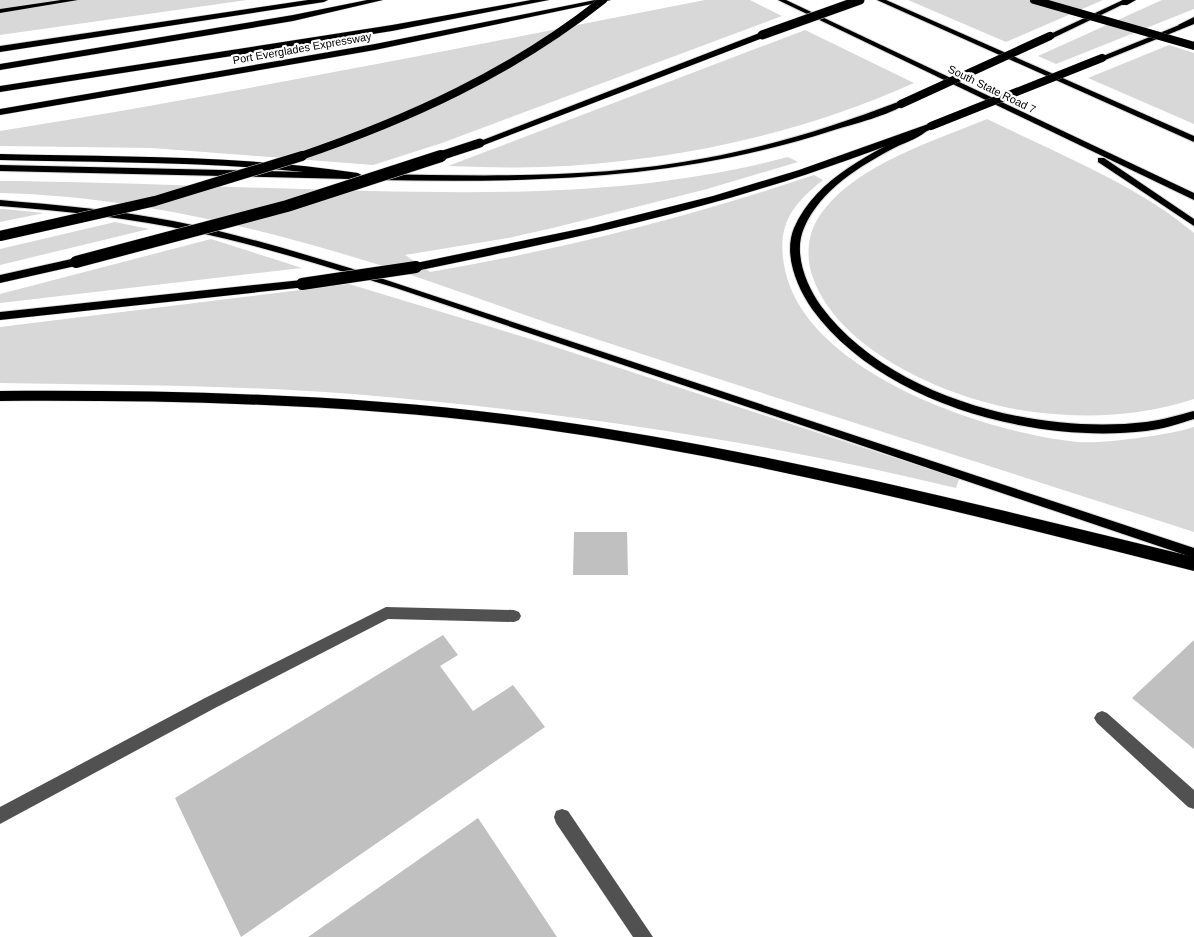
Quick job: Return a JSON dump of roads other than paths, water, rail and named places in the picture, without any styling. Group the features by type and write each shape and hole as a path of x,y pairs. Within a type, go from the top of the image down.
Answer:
{"highway":[{"path":"0,49 324,0"},
{"path":"0,67 293,18 379,0"},
{"path":"0,88 392,28 545,0"},
{"name":"Port Everglades Expressway","path":"0,112 375,47 605,0"},
{"path":"0,279 76,262 287,206 480,144 860,0"},
{"path":"1182,25 1194,20"},
{"path":"0,316 302,284 416,267 540,242 655,215 758,186 850,156 931,126"},
{"path":"0,158 223,162 304,168 358,176"},
{"path":"0,396 109,395 326,402 534,423 710,453 892,490 1194,564"}],"main road":[{"path":"0,10 75,0"},
{"path":"0,236 126,207 217,183 295,158 369,131 489,77 572,25 605,0"},
{"name":"South State Road 7","path":"781,0 1194,197"},
{"path":"880,0 1194,139"},
{"path":"1034,0 1194,46"},
{"path":"0,168 536,178 603,174 677,166 798,140 837,129 901,104 1128,1"},
{"path":"1182,25 931,126 869,159 828,188 804,219 796,237 795,258 802,283 820,314 852,347 896,377 960,404 1034,424 1099,428 1161,424 1194,415"},
{"path":"1064,135 1194,223"},
{"path":"0,203 50,206 195,228 278,250 400,286 1194,552"}],"lane":[{"path":"0,816 210,703 386,613 514,616"},
{"path":"1102,718 1194,801"},
{"path":"562,817 644,937"}]}
